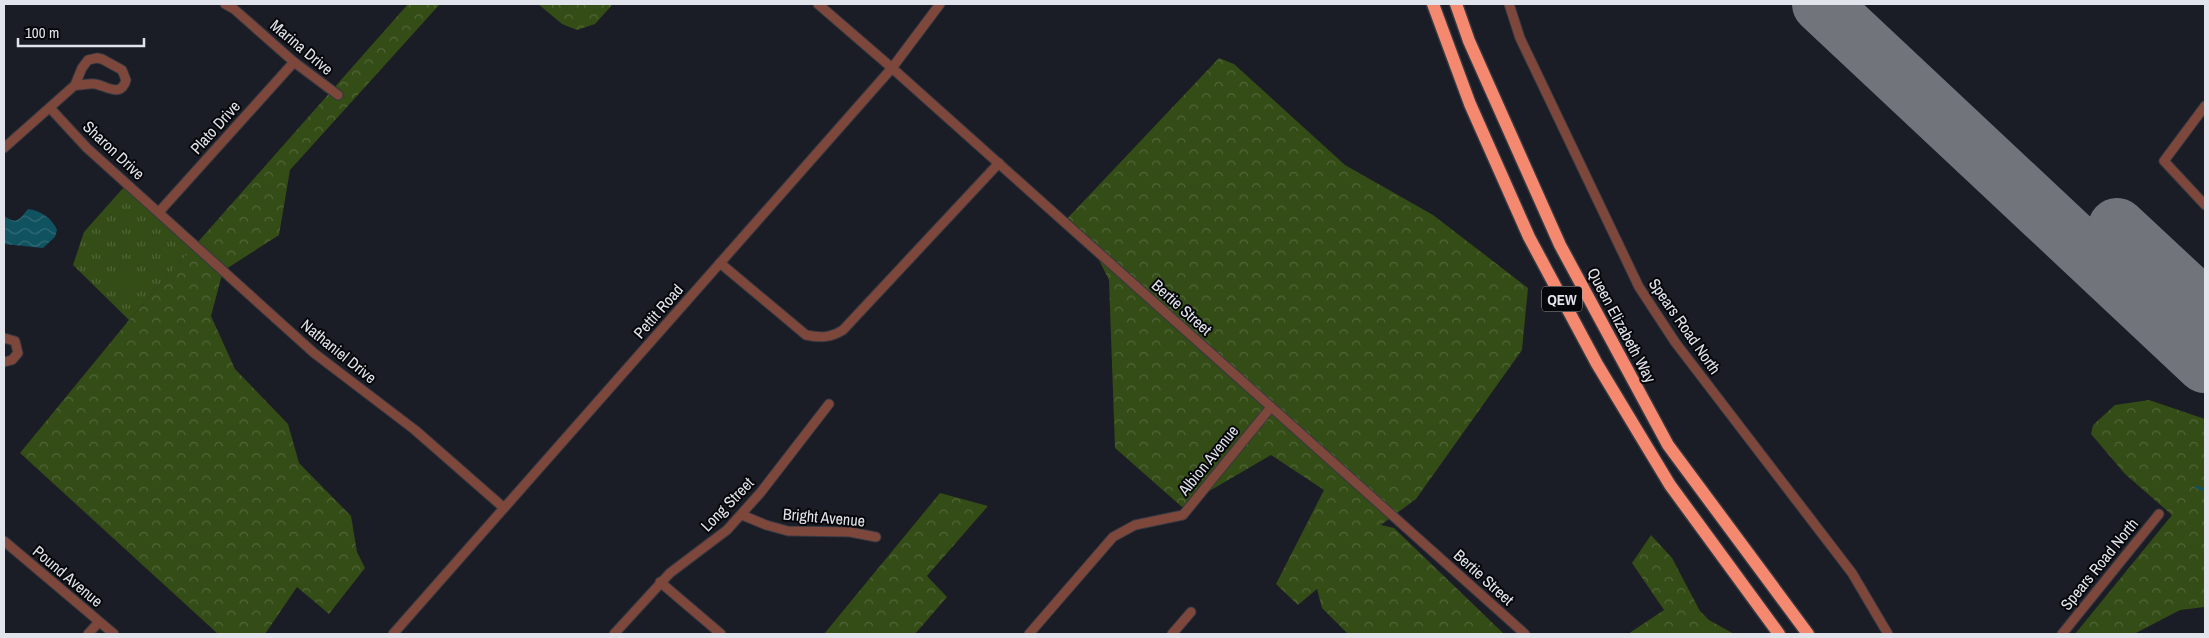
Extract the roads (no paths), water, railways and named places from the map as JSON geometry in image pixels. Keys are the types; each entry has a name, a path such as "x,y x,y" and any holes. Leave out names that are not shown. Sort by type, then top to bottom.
{"highway":[{"name":"QEW","path":"1433,4 1470,104 1529,237 1597,364 1670,485 1779,634"},
{"name":"Queen Elizabeth Way","path":"1456,4 1469,41 1560,245 1668,445 1808,634"},
{"path":"1460,4 1469,41"}],"street":[{"name":"Marina Drive","path":"225,4 234,9 294,62 338,95"},
{"name":"Bertie Street","path":"818,4 999,163 1525,634"},
{"name":"Pettit Road","path":"393,634 892,68 940,4"},
{"name":"Spears Road North","path":"1509,4 1520,38 1639,287 1675,342 1852,573 1888,634"},
{"path":"4,148 75,85 88,60 98,58 122,70 126,80 123,87 118,90 94,84 75,85"},
{"name":"Plato Drive","path":"159,212 294,62"},
{"path":"2205,106 2164,161 2205,205"},
{"name":"Sharon Drive","path":"50,108 87,148 159,212"},
{"path":"720,263 806,335 820,338 834,336 843,330 999,163"},
{"name":"Nathaniel Drive","path":"159,212 314,353 415,430 504,508"},
{"path":"4,338 15,341 18,353 12,360 4,362"},
{"name":"Long Street","path":"614,634 660,582 681,564 728,530 761,492 829,404"},
{"name":"Albion Avenue","path":"1029,634 1113,538 1135,525 1183,515 1271,407"},
{"name":"Bright Avenue","path":"742,514 766,525 788,531 850,532 876,537"},
{"name":"Spears Road North","path":"2062,634 2159,514"},
{"name":"Pound Avenue","path":"4,541 114,634"},
{"path":"660,582 721,634"},
{"path":"1172,634 1191,612"},
{"path":"88,634 99,622"}],"water":[{"path":"28,209 37,211 49,219 57,230 55,237 43,248 4,244 4,216 15,221"}],"waterway":[{"path":"2196,487 2205,490"}]}
